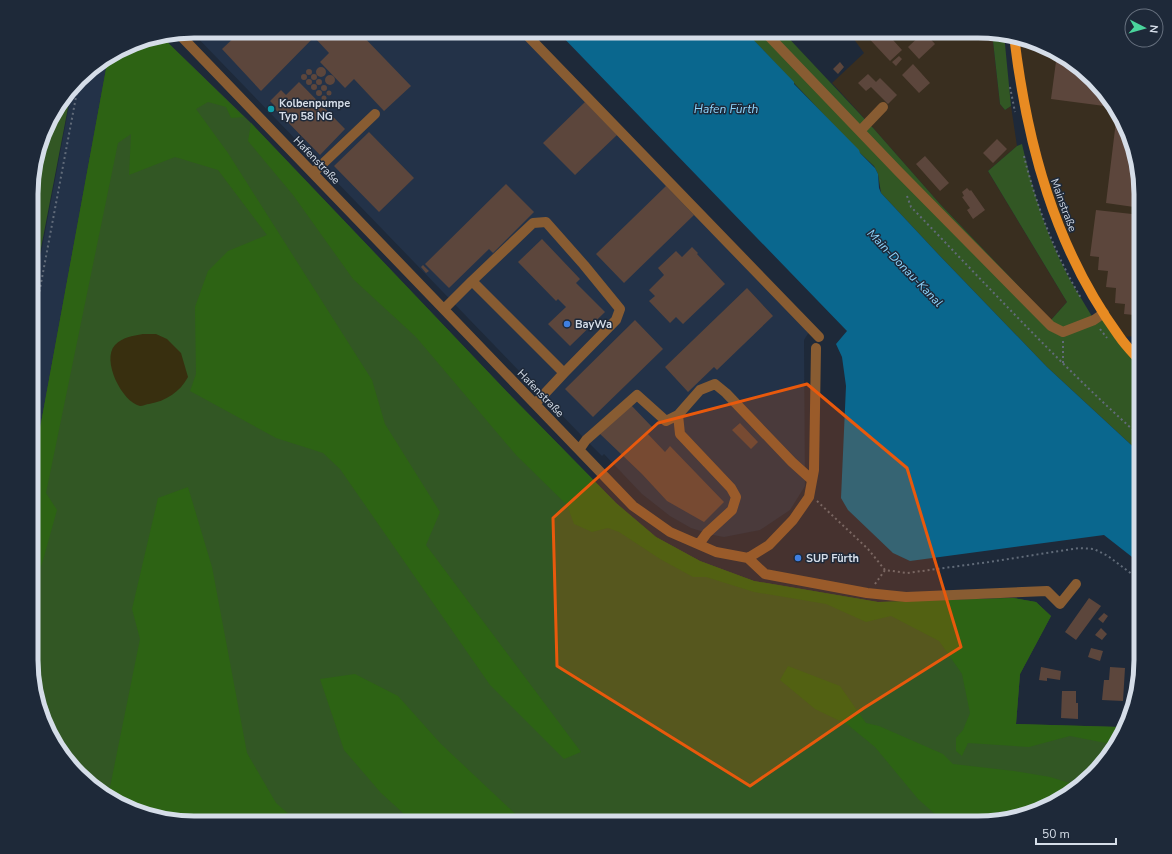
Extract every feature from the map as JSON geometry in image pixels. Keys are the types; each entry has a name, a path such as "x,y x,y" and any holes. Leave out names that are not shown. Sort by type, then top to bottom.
{"main road":[{"name":"Mainstraße","path":"1015,42 1027,118 1041,176 1055,218 1075,264 1119,337 1134,354"}],"street":[{"name":"Hafenstraße","path":"183,38 633,506 670,532 716,552 748,558"},
{"path":"530,38 819,337"},
{"path":"771,38 1051,326 1063,332 1094,320 1104,313"},
{"path":"860,131 883,107"},
{"path":"313,173 375,114"},
{"path":"444,309 533,223 546,222 620,309 616,320 536,404"},
{"path":"472,281 564,373"},
{"path":"816,348 814,470 809,497 793,520 769,545 748,558 765,574 868,593 906,596 1047,591 1060,604 1076,584"},
{"path":"579,450 586,440 637,394 666,421 678,415 700,390 715,384 726,393 792,462 812,480"},
{"path":"678,415 680,434 731,488 736,497 732,510 707,533 699,544"}],"path":[{"path":"38,299 77,91"},
{"path":"906,193 912,207 1062,363 1134,431"},
{"path":"1062,363 1063,332"},
{"path":"809,497 815,500 868,549 885,570 907,572 990,562 1079,548 1094,549 1108,556 1134,576"},
{"path":"868,593 885,570"}],"highlighted area":[{"path":"807,384 907,468 961,647 864,708 750,786 557,666 553,518 658,423"}],"shaded area":[{"path":"198,38 525,38 809,332 804,340 805,486 790,510 760,530 724,537 691,528 670,516 642,494 604,454 602,456"},
{"path":"853,38 993,38 1000,104 1005,110 1011,106 1017,146 988,171 1067,302 1051,320 940,204 832,83 864,53"},
{"path":"1015,42 1047,54 1073,70 1102,99 1108,107 1122,134 1129,153 1134,183 1134,336 1119,337 1075,264 1039,171"},
{"path":"107,64 38,439 38,269 70,99 91,77"}],"green space":[{"path":"752,38 789,38 874,129 940,204 1051,320 1067,302 988,171 1017,146 1022,144 1034,191 1044,222 1056,252 1070,280 1094,320 1104,313 1134,353 1134,448 1047,367 881,193 878,174 874,166"},
{"path":"993,38 1005,40 1011,106 1005,110 1000,104"},
{"path":"166,40 251,123 511,396 616,503 656,537 700,561 754,581 878,602 1013,598 1036,602 1051,616 1020,674 1016,724 1119,727 1102,755 1081,777 1065,790 1028,808 989,816 183,816 153,811 125,800 107,790 77,763 64,747 54,729 43,701 38,671 38,439 107,64 134,50 153,43"},
{"path":"166,40 244,117 231,118 226,107 208,102 196,109 228,153 372,380 385,424 440,512 426,545 581,752 564,759 490,685 340,469 323,453 276,438 190,391 196,374 195,307 208,271 228,251 267,235 218,170 175,157 129,175 131,134 118,143 46,493 57,510 38,573 38,439 107,64 134,50 153,43"},
{"path":"70,100 38,264 39,173 43,153 50,134"},
{"path":"251,123 511,396 616,503 656,537 700,561 754,581 878,602 1013,598 1036,602 1051,616 1020,674 1016,724 1119,727 1110,744 1070,736 1029,747 968,743 962,756 956,751 956,738 963,730 970,713 962,674 939,641 891,616 866,622 826,604 754,592 706,577 693,577 660,559 619,532 608,528 592,532 574,524 567,505 516,455 416,337 353,279 293,195 248,141"},
{"path":"188,487 212,567 247,753 276,803 291,816 173,815 144,808 109,791 140,639 132,609 158,498"},
{"path":"788,666 840,686 866,723 879,726 943,754 953,764 1050,777 1073,784 1047,800 1021,810 996,812 992,816 989,816 937,816 918,799 875,747 848,725 815,709 780,680"},
{"path":"355,674 398,696 441,744 518,816 406,816 381,793 344,750 320,679"}],"sand":[{"path":"143,334 156,334 167,339 181,353 188,377 181,387 172,395 161,401 140,406 133,403 120,389 112,370 110,360 111,352 118,342 128,337"}],"water":[{"path":"564,38 752,38 875,168 878,174 881,193 1047,367 1134,448 1134,559 1104,535 910,561 893,553 848,510 841,498 846,386 842,357 836,344 847,331"}],"building":[{"path":"234,38 313,38 261,91 222,49"},
{"path":"315,38 365,38 411,86 384,111 354,79 345,88 320,62 329,53"},
{"path":"869,38 891,38 902,50 890,61"},
{"path":"918,38 930,38 935,44 919,59 908,47"},
{"path":"899,56 902,59 896,66 892,62"},
{"path":"1056,59 1081,77 1108,106 1051,99"},
{"path":"840,62 844,67 838,74 833,69"},
{"path":"913,64 930,83 919,93 902,75"},
{"path":"319,67 323,67 325,68 325,76 319,77 316,74 316,70"},
{"path":"309,69 312,72 309,75 306,72"},
{"path":"304,74 307,77 304,80 301,77"},
{"path":"314,74 317,77 314,80 311,77"},
{"path":"868,74 876,82 880,78 897,95 888,104 871,87 866,91 858,83"},
{"path":"328,75 332,75 334,76 334,84 328,85 325,82 325,78"},
{"path":"309,79 312,82 309,85 306,82"},
{"path":"319,79 322,82 319,85 316,82"},
{"path":"299,82 345,129 320,155 274,108 276,107 270,101 281,90 286,95"},
{"path":"314,84 317,87 314,90 311,87"},
{"path":"324,85 327,88 324,91 321,88"},
{"path":"319,90 322,93 319,96 316,93"},
{"path":"327,91 331,91 331,95 327,95"},
{"path":"322,96 326,96 326,100 322,100"},
{"path":"585,102 617,135 575,175 543,143"},
{"path":"1116,121 1129,153 1134,183 1134,207 1106,203"},
{"path":"369,132 414,178 379,212 334,166"},
{"path":"997,139 1007,149 993,163 983,153"},
{"path":"925,156 949,183 940,191 916,164"},
{"path":"506,184 534,212 493,253 489,249 449,288 425,264"},
{"path":"666,186 694,215 624,283 596,254"},
{"path":"967,188 970,191 971,190 985,210 973,219 967,210 970,208 962,197 964,196 962,192"},
{"path":"1096,210 1134,214 1134,315 1124,314 1125,304 1115,303 1116,288 1106,287 1108,271 1098,270 1099,257 1090,256"},
{"path":"542,239 580,279 576,283 605,312 570,346 548,324 566,307 558,299 556,301 518,262"},
{"path":"692,247 725,284 683,324 676,317 670,323 649,301 655,296 649,290 664,275 658,268 676,251 682,257"},
{"path":"423,265 429,271 426,273 421,267"},
{"path":"747,288 773,316 717,370 714,367 688,392 665,367"},
{"path":"1134,315 1134,330 1132,330"},
{"path":"635,320 663,349 593,417 565,389"},
{"path":"630,404 653,428 647,433 665,452 670,446 724,502 704,522 667,501 642,474 599,433"},
{"path":"740,423 758,442 751,449 732,430"},
{"path":"1089,598 1101,606 1076,640 1065,632"},
{"path":"1104,613 1108,616 1103,623 1098,619"},
{"path":"1101,628 1107,634 1102,640 1095,635"},
{"path":"1091,648 1103,651 1100,661 1088,657"},
{"path":"1041,667 1061,671 1060,680 1047,678 1047,681 1039,680"},
{"path":"1110,667 1125,668 1123,701 1102,700 1104,680 1109,680"},
{"path":"1062,691 1076,691 1078,719 1061,718"}],"place":[{"name":"Kolbenpumpe Typ 58 NG","path":"271,109"},
{"name":"BayWa","path":"567,324"},
{"name":"SUP Fürth","path":"798,558"}],"water label":[{"name":"Hafen Fürth","path":"726,109"},
{"name":"Main-Donau-Kanal","path":"905,268"}]}
